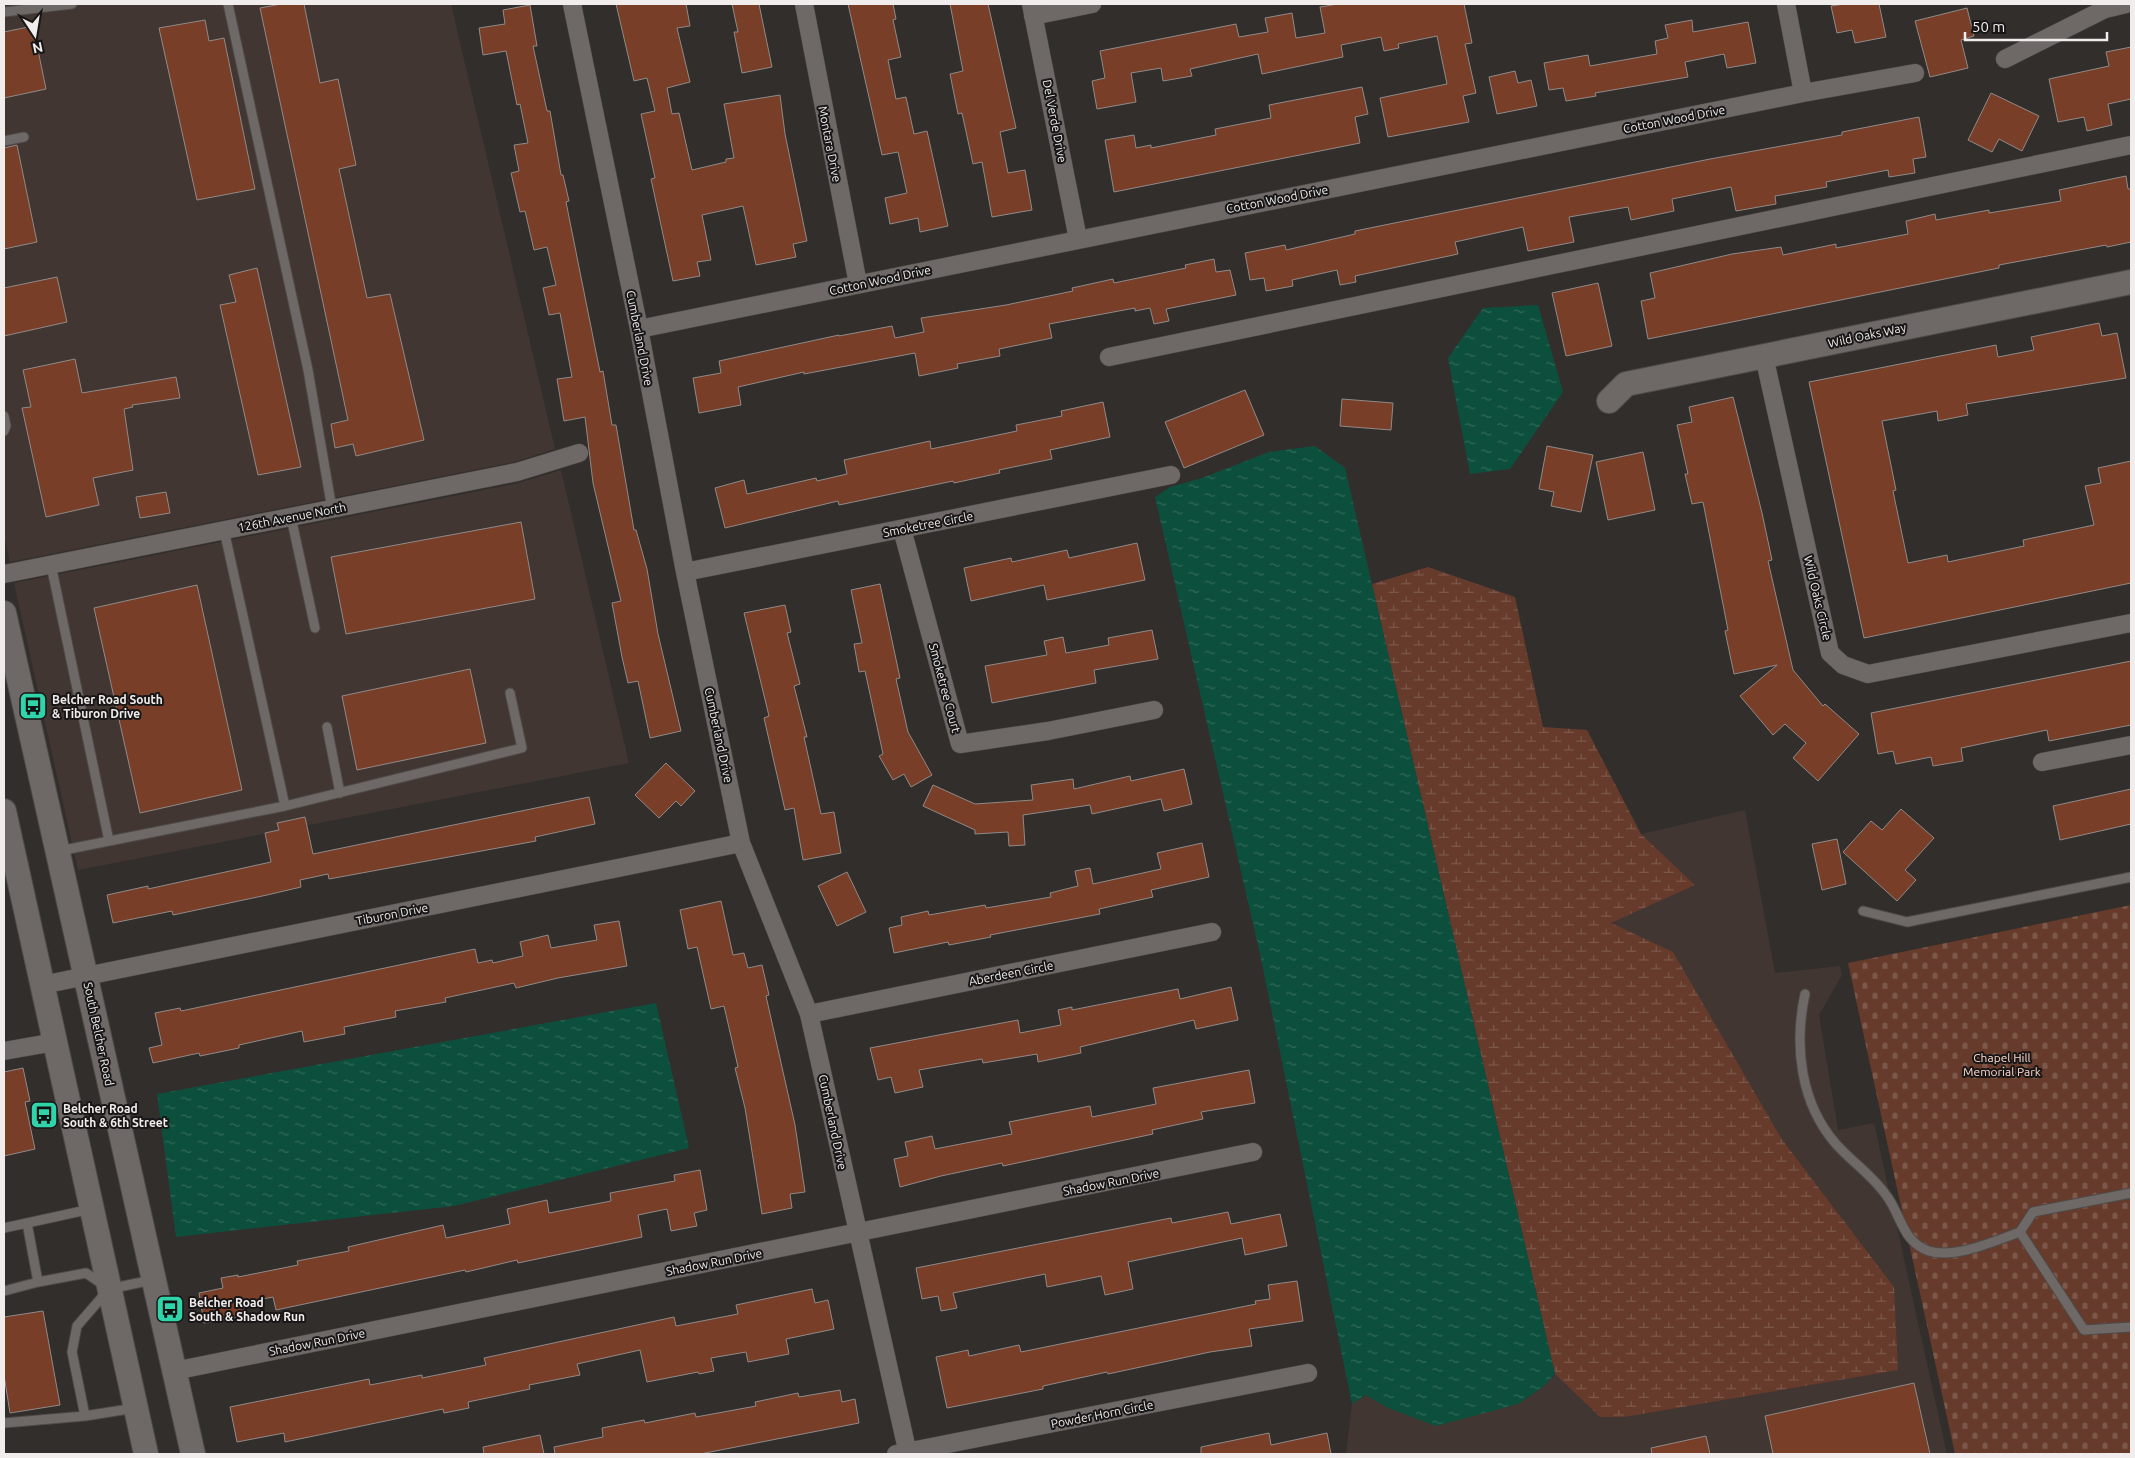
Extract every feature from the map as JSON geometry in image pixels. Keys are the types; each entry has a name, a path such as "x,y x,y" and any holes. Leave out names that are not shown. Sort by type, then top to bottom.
{"main road":[{"name":"Wild Oaks Way","path":"1608,401 1626,384 2131,282"},
{"name":"South Belcher Road","path":"4,614 192,1454"},
{"path":"4,811 146,1454"}],"street":[{"name":"Cumberland Drive","path":"572,4 639,329 684,572 741,843 809,1014 903,1453"},
{"name":"Montara Drive","path":"804,4 858,284"},
{"path":"1032,10 1092,4"},
{"path":"1786,4 1803,93"},
{"path":"2005,59 2105,9 2126,4"},
{"name":"Del Verde Drive","path":"1032,10 1078,239"},
{"name":"Cotton Wood Drive","path":"639,329 1803,93 1914,73"},
{"path":"1109,357 2131,145"},
{"name":"Wild Oaks Circle","path":"1764,356 1830,654 1843,665 1868,674 2131,623"},
{"name":"126th Avenue North","path":"4,574 517,472 578,453"},
{"name":"Smoketree Circle","path":"684,572 1171,475"},
{"name":"Smoketree Court","path":"902,529 960,744 1048,731 1154,710"},
{"path":"2042,762 2131,745"},
{"name":"Tiburon Drive","path":"42,985 741,843"},
{"name":"Aberdeen Circle","path":"809,1014 1212,932"},
{"path":"4,1051 55,1042"},
{"name":"Shadow Run Drive","path":"174,1371 1253,1152"},
{"name":"Powder Horn Circle","path":"903,1453 1308,1373"}],"lane":[{"path":"4,12 72,4"},
{"path":"228,4 308,370 332,509"},
{"path":"4,141 24,137"},
{"path":"4,416 6,426 4,431"},
{"path":"291,517 315,628"},
{"path":"224,530 285,806"},
{"path":"51,565 109,841"},
{"path":"58,851 285,806 522,748 510,693"},
{"path":"327,727 340,793"},
{"path":"1863,911 1907,922 2131,878"},
{"path":"1805,994 1798,1028 1799,1054 1814,1109 1826,1132 1876,1181 1890,1199 1903,1230 1926,1250 1939,1254 1993,1242 2020,1232 2033,1212 2131,1193"},
{"path":"4,1228 92,1209"},
{"path":"27,1223 38,1282"},
{"path":"2020,1232 2084,1330 2131,1327"},
{"path":"4,1291 38,1282 86,1273 109,1289"},
{"path":"85,1416 72,1352 77,1326 109,1289 153,1280"},
{"path":"4,1423 85,1416 135,1408"}],"shaded area":[{"path":"4,4 451,4 555,449 514,462 10,562 4,535"},
{"path":"561,470 629,763 78,870 14,583 519,483"},
{"path":"1745,810 1775,973 1840,966 1842,975 1819,1015 1838,1130 1874,1123 1947,1454 1346,1454 1352,1404 1366,1395 1388,1408 1487,1411 1518,1404 1543,1387 1555,1374 1600,1417 1894,1287 1781,1138 1611,922 1695,885 1641,834"}],"green space":[{"path":"1428,567 1515,597 1543,727 1587,730 1641,834 1695,885 1611,923 1673,952 1781,1138 1894,1287 1898,1370 1624,1417 1600,1417 1555,1374 1372,584"},
{"name":"Chapel Hill Memorial Park","path":"2131,905 2131,1454 1955,1454 1848,963"}],"water":[{"path":"1538,305 1563,392 1510,469 1470,474 1448,358 1483,308"},
{"path":"1315,446 1345,468 1555,1374 1543,1387 1518,1404 1436,1426 1388,1408 1366,1395 1352,1404 1260,954 1155,497 1170,487 1202,478 1269,452"},
{"path":"656,1003 689,1148 454,1206 176,1237 157,1094"}],"building":[{"path":"281,4 304,4 320,83 338,79 356,165 339,169 367,298 390,294 424,440 356,456 353,444 335,448 331,424 348,420 260,8"},
{"path":"616,4 686,4 690,26 677,28 690,82 667,88 672,114 679,113 692,170 726,162 726,159 734,158 724,104 780,95 785,134 807,241 793,244 796,257 756,265 743,206 702,215 711,260 697,262 700,276 673,281 651,179 655,178 641,114 655,111 647,78 634,81"},
{"path":"732,4 759,4 772,67 742,73 734,32 738,32"},
{"path":"848,4 893,4 896,19 893,20 901,57 888,60 896,99 906,97 914,134 927,131 948,226 920,232 918,218 890,224 885,198 907,193 898,152 882,155"},
{"path":"950,4 988,4 1016,128 1000,132 1008,173 1025,170 1032,210 992,217 982,162 973,164 962,113 958,114 950,74 963,71"},
{"path":"1338,4 1464,4 1472,43 1465,44 1476,93 1463,96 1469,122 1388,137 1380,98 1447,84 1437,36 1398,44 1399,48 1384,51 1381,37 1341,45 1343,57 1262,74 1258,54 1190,69 1192,76 1163,81 1161,68 1131,73 1136,102 1097,109 1092,81 1105,78 1100,51 1236,24 1239,37 1268,32 1265,18 1292,13 1296,38 1325,33 1320,7"},
{"path":"1879,4 1886,37 1855,43 1852,30 1837,33 1831,6"},
{"path":"530,5 537,46 533,46 547,111 550,111 561,175 563,175 569,201 566,202 600,372 603,371 612,425 616,425 634,530 636,530 647,569 658,634 681,731 650,738 638,681 628,683 622,657 612,603 621,601 593,483 585,417 564,421 557,379 572,377 560,313 549,315 543,288 556,285 547,247 534,250 525,211 520,212 511,173 519,171 514,145 528,143 520,104 517,105 506,51 483,55 479,28 505,24 503,10"},
{"path":"1967,8 1974,36 1961,40 1968,68 1930,77 1915,21"},
{"path":"205,20 209,41 224,38 255,189 197,200 159,28"},
{"path":"1692,20 1693,32 1748,22 1756,63 1727,68 1724,54 1685,62 1688,77 1595,93 1596,96 1566,101 1563,88 1549,90 1544,63 1588,55 1590,66 1657,54 1655,41 1668,38 1665,25"},
{"path":"33,26 46,89 4,98 4,32"},
{"path":"2131,47 2131,99 2108,104 2112,125 2087,131 2084,117 2058,122 2049,79 2109,66 2106,52"},
{"path":"1515,71 1518,83 1531,80 1537,106 1497,114 1489,77"},
{"path":"1362,87 1368,114 1355,117 1360,143 1114,192 1105,140 1134,135 1136,148 1151,145 1151,148 1216,135 1215,129 1271,118 1269,105"},
{"path":"1991,93 2039,116 2022,151 1999,139 1992,152 1968,140"},
{"path":"1919,117 1926,157 1913,159 1915,173 1889,177 1888,170 1826,182 1827,187 1775,196 1776,204 1736,211 1731,187 1672,199 1674,211 1631,220 1628,207 1569,217 1574,242 1528,251 1523,227 1455,242 1458,254 1355,276 1356,282 1340,285 1337,270 1292,280 1293,286 1266,291 1264,278 1250,280 1245,253 1285,245 1286,250 1355,234 1355,231 1710,159 1842,135 1842,132"},
{"path":"17,145 37,242 4,249 4,148"},
{"path":"2126,176 2128,189 2131,189 2131,242 1999,265 1999,268 1648,339 1641,301 1655,298 1650,273 1732,254 1781,247 1783,255 1836,244 1836,248 1908,234 1906,221 1935,214 1936,220 1989,210 1989,213 2061,201 2059,190"},
{"path":"1214,259 1216,272 1230,270 1236,295 1166,309 1169,321 1154,324 1150,308 1135,311 1135,308 1049,324 1052,338 999,349 1000,356 957,364 958,368 919,376 915,353 804,374 804,372 738,387 741,405 699,413 693,378 721,373 719,361 839,335 892,326 895,338 924,332 921,318 1006,305 1073,291 1072,288 1113,279 1114,283 1186,268 1185,265"},
{"path":"257,268 301,467 258,475 220,305 236,302 229,275"},
{"path":"57,277 67,322 4,336 4,288"},
{"path":"1598,283 1612,346 1566,356 1552,293"},
{"path":"2099,323 2102,336 2117,333 2126,378 1966,404 1968,415 1938,421 1937,411 1882,421 1896,490 1893,491 1908,563 1947,555 1948,562 2024,546 2023,540 2094,525 2085,486 2101,483 2098,468 2131,461 2131,583 1864,638 1809,382 1996,345 1998,357 2034,350 2031,337"},
{"path":"75,359 82,393 176,377 180,398 132,405 133,407 124,409 133,470 93,478 99,505 46,517 22,408 31,407 23,370"},
{"path":"1245,390 1264,435 1184,468 1165,422"},
{"path":"1733,397 1762,513 1772,560 1768,561 1793,670 1823,706 1825,704 1859,734 1818,781 1793,758 1806,743 1785,724 1773,735 1740,696 1777,665 1734,674 1725,631 1728,630 1703,502 1692,504 1685,474 1688,474 1677,425 1692,422 1689,407"},
{"path":"1342,399 1393,403 1391,430 1340,426"},
{"path":"1103,402 1110,437 1050,450 1052,459 999,470 1000,473 954,483 953,481 839,505 838,501 725,528 715,488 744,480 747,494 816,478 817,481 847,474 844,460 930,441 931,449 1017,431 1016,425 1062,416 1061,411"},
{"path":"1547,446 1593,455 1581,512 1551,506 1554,492 1539,489"},
{"path":"1643,452 1655,510 1608,520 1596,462"},
{"path":"166,492 170,513 140,518 136,497"},
{"path":"521,522 535,599 346,634 331,557"},
{"path":"1137,543 1145,580 1047,600 1044,585 971,601 964,568 1011,558 1012,562 1067,550 1069,558"},
{"path":"880,584 900,678 896,679 908,732 932,775 911,787 904,774 893,780 879,756 883,754 865,671 859,672 854,644 862,643 851,590"},
{"path":"197,585 242,790 140,813 94,608"},
{"path":"785,605 791,632 787,633 800,684 794,686 807,737 804,737 821,814 834,812 841,853 803,860 794,808 785,810 764,718 769,716 744,613"},
{"path":"1152,630 1158,659 1094,670 1096,683 992,703 985,666 1047,655 1044,641 1063,637 1066,653 1109,645 1108,638"},
{"path":"2131,661 2131,725 2049,741 2047,730 1961,748 1963,761 1933,766 1931,757 1896,764 1893,751 1878,754 1871,713"},
{"path":"470,669 486,743 357,770 342,696"},
{"path":"666,763 695,791 681,806 676,801 659,818 635,795"},
{"path":"1184,769 1192,804 1164,811 1161,799 1092,814 1090,805 1023,815 1025,845 1009,846 1008,832 975,834 975,830 923,806 933,785 975,804 1033,800 1031,785 1073,779 1074,789 1130,776 1131,781"},
{"path":"2131,789 2131,824 2060,840 2053,806"},
{"path":"589,797 595,824 535,837 536,841 329,879 328,874 300,880 301,887 267,895 173,915 172,911 113,923 107,895 148,886 148,889 271,862 265,833 279,830 277,823 305,817 313,854"},
{"path":"1901,809 1934,838 1905,870 1916,880 1897,901 1843,852 1871,821 1882,830"},
{"path":"1837,839 1846,884 1822,890 1812,844"},
{"path":"1202,843 1209,877 1151,890 1153,897 1099,909 1100,914 990,935 991,937 949,945 948,942 894,953 889,928 902,925 901,917 928,911 929,915 985,905 986,908 1051,897 1050,893 1078,886 1075,871 1090,868 1093,884 1161,869 1157,853"},
{"path":"847,872 866,912 837,926 818,886"},
{"path":"721,901 733,955 744,953 748,968 762,965 769,995 766,996 795,1125 805,1192 790,1194 792,1208 762,1214 745,1108 735,1068 738,1067 724,1006 711,1009 697,947 688,949 680,910"},
{"path":"619,921 627,966 558,978 516,988 514,983 445,998 446,1002 395,1011 396,1017 344,1027 345,1034 304,1042 302,1031 239,1045 239,1048 200,1056 199,1053 153,1063 149,1048 162,1045 155,1013 180,1008 181,1011 475,949 478,963 492,960 493,963 523,956 520,942 548,935 551,948 597,940 594,925"},
{"path":"1231,987 1238,1020 1196,1029 1194,1020 1080,1047 1081,1053 1038,1062 1037,1054 983,1063 982,1059 919,1070 923,1087 895,1093 891,1077 878,1080 870,1048 1018,1020 1020,1033 1061,1025 1058,1010 1072,1007 1072,1010 1178,989 1180,999"},
{"path":"23,1068 30,1101 25,1102 35,1149 4,1156 4,1072"},
{"path":"1249,1070 1255,1103 1201,1112 1203,1119 1152,1130 1153,1134 1003,1166 1002,1163 900,1187 894,1159 908,1156 905,1142 932,1136 935,1149 1012,1134 1009,1122 1090,1106 1092,1117 1156,1104 1153,1088"},
{"path":"700,1170 707,1210 694,1213 697,1226 671,1231 667,1209 638,1215 642,1237 518,1263 517,1260 466,1272 465,1270 276,1310 273,1297 243,1303 245,1316 204,1323 199,1293 223,1288 221,1278 238,1275 238,1277 298,1265 297,1261 349,1251 348,1247 443,1225 446,1238 510,1224 507,1209 547,1200 549,1213 611,1201 610,1193 675,1181 674,1175"},
{"path":"1228,1212 1231,1224 1280,1214 1287,1246 1245,1255 1242,1238 1128,1262 1133,1289 1105,1295 1101,1276 1047,1287 1045,1274 953,1293 957,1308 941,1311 938,1296 922,1299 916,1268 1171,1218 1172,1223"},
{"path":"1297,1281 1303,1321 1249,1329 1252,1346 1210,1352 1108,1374 1107,1372 1043,1386 1043,1389 947,1408 936,1357 968,1350 969,1356 1019,1345 1021,1352 1256,1304 1255,1301 1270,1299 1268,1285"},
{"path":"812,1289 815,1303 828,1300 834,1329 786,1339 789,1354 748,1362 746,1352 711,1358 714,1371 699,1374 698,1372 647,1382 640,1350 577,1364 580,1375 529,1385 530,1389 468,1402 469,1408 444,1413 443,1409 285,1442 284,1433 237,1442 230,1407 369,1379 370,1385 422,1375 422,1378 486,1365 484,1358 674,1317 676,1326 738,1314 736,1305"},
{"path":"43,1311 60,1405 10,1413 4,1375 4,1317"},
{"path":"1914,1383 1930,1454 1773,1454 1765,1416"},
{"path":"840,1390 842,1402 855,1399 859,1423 700,1454 555,1454 554,1447 603,1437 602,1428 644,1420 645,1423 695,1413 696,1417 756,1406 755,1402 798,1393 799,1397"},
{"path":"1269,1433 1271,1445 1327,1433 1331,1454 1201,1454 1201,1447"},
{"path":"540,1435 544,1454 484,1454 483,1447"},
{"path":"1706,1436 1710,1454 1652,1454 1651,1448"}],"place":[{"name":"Belcher Road South & Tiburon Drive","path":"33,706"},
{"name":"Belcher Road South & 6th Street","path":"44,1115"},
{"name":"Belcher Road South & Shadow Run","path":"170,1309"}]}
